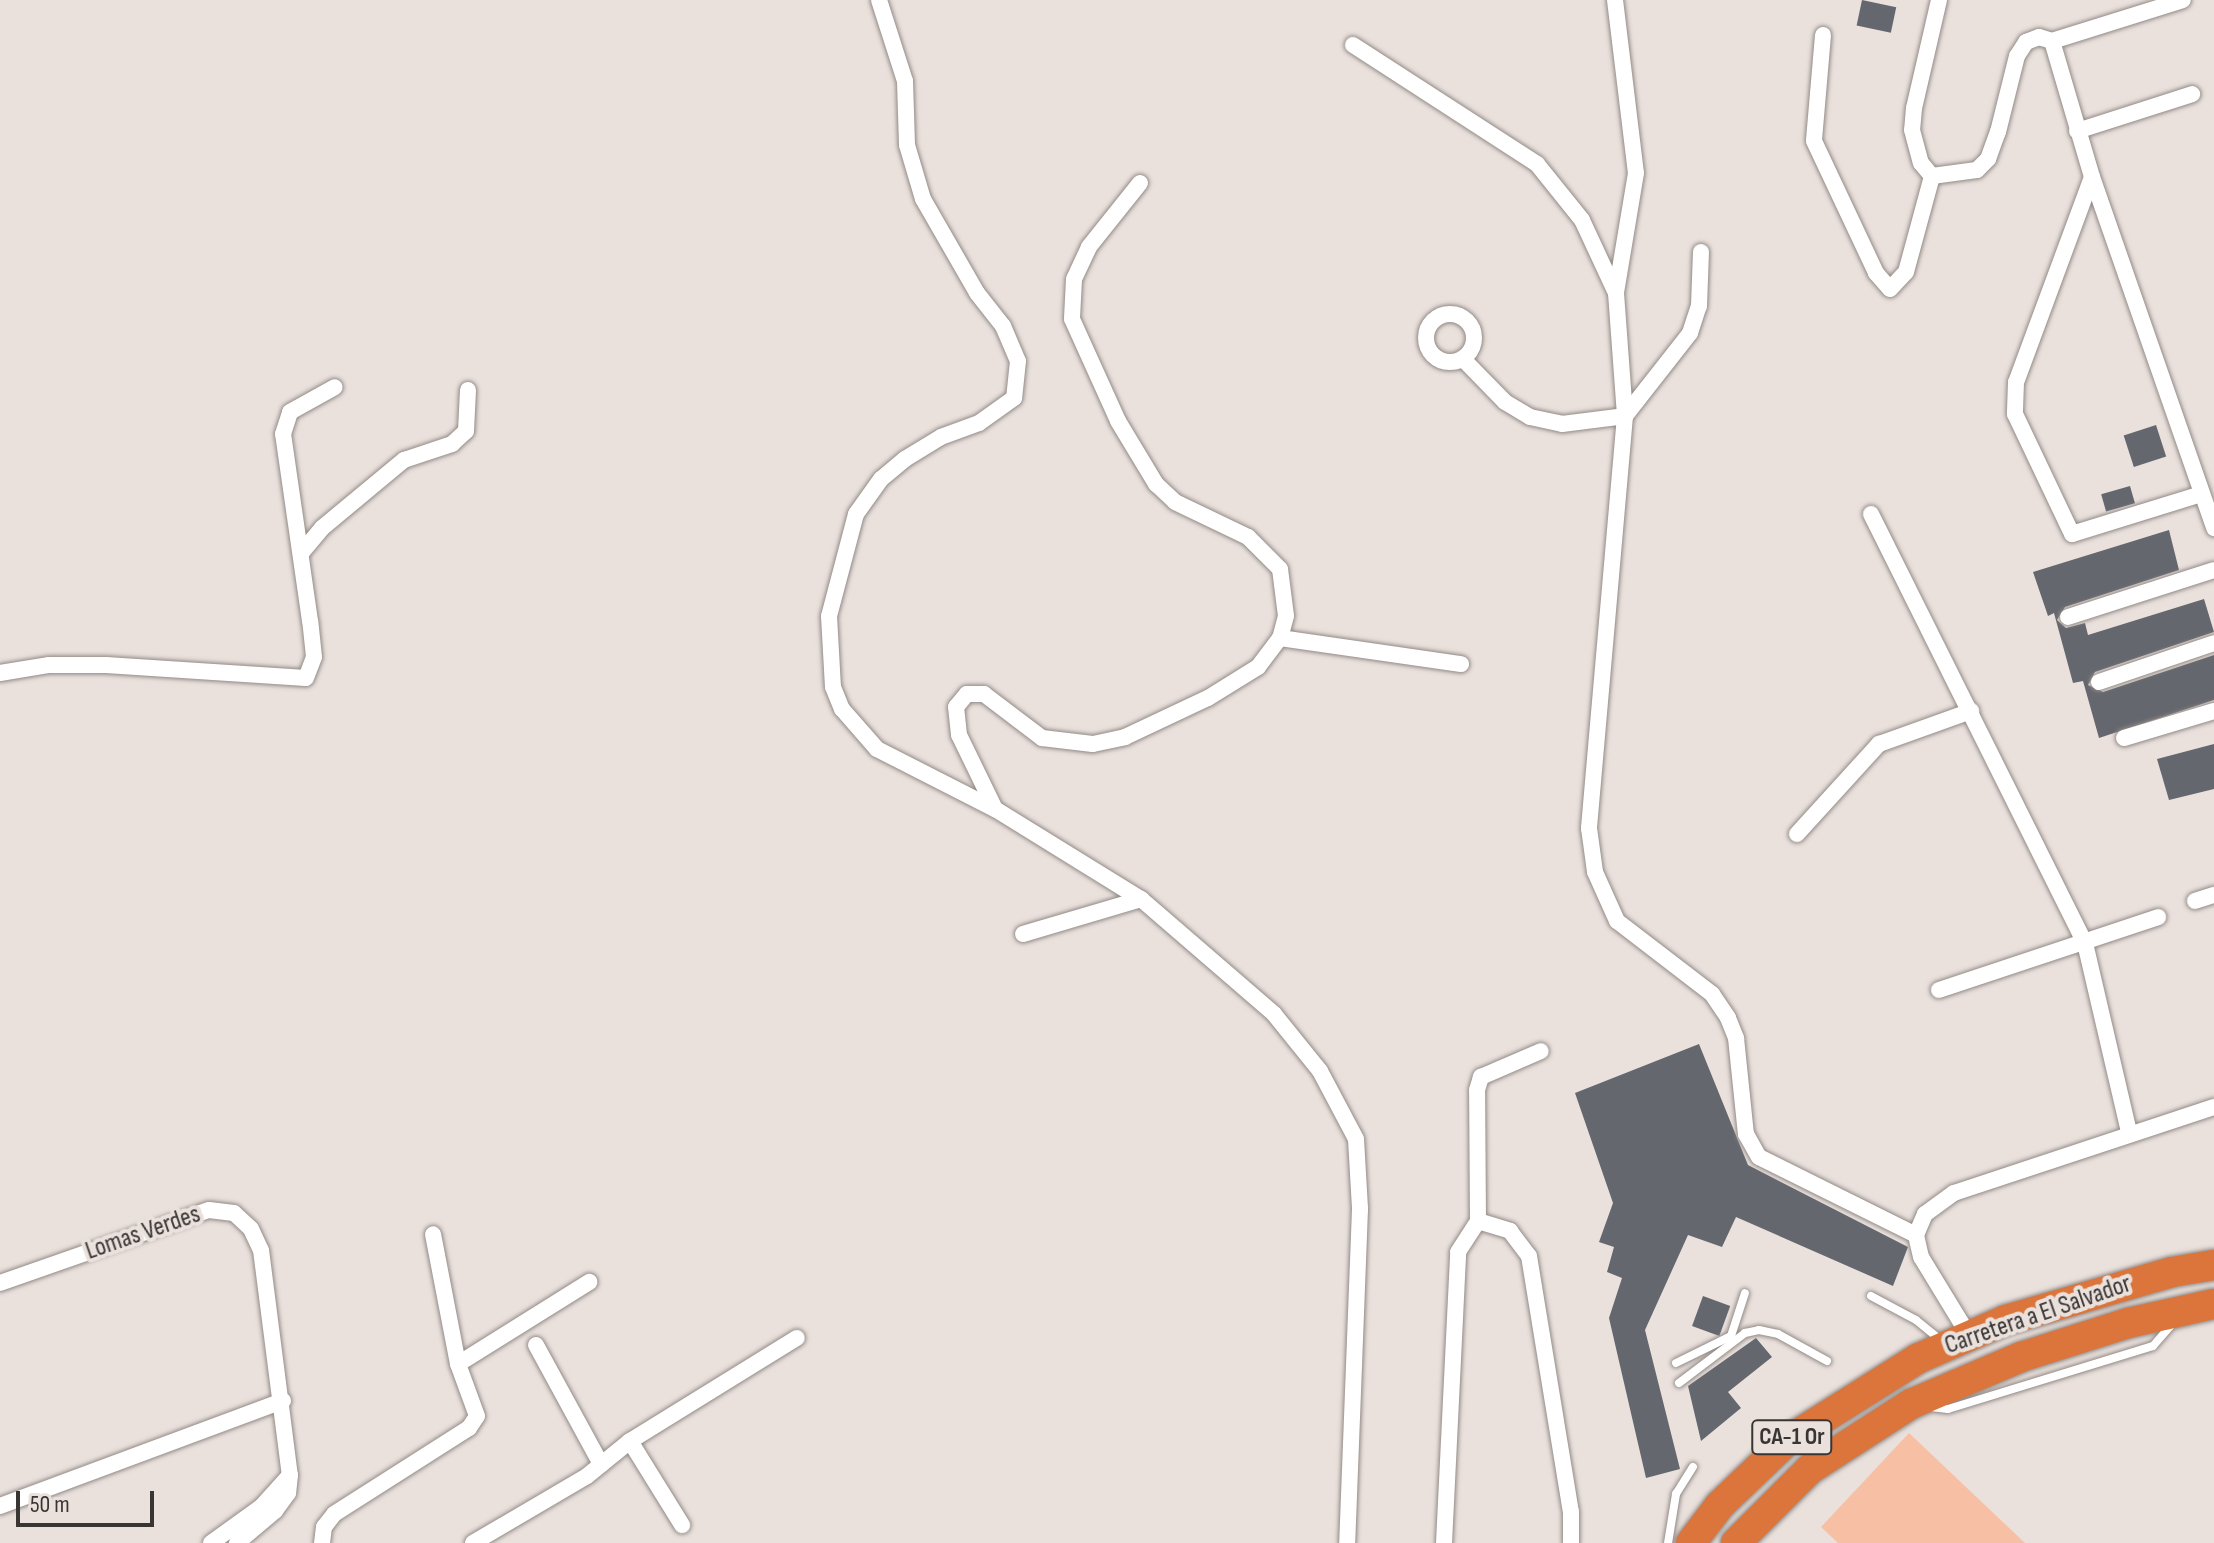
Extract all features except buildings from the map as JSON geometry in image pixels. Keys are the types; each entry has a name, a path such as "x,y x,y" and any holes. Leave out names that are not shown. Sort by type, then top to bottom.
{"highway":[{"name":"Carretera a El Salvador","path":"1736,1543 1810,1469 1911,1404 2032,1333 2214,1265"},
{"name":"Carretera a El Salvador","path":"1691,1543 1720,1505 1787,1441 1957,1339 2032,1333 2214,1304"}],"street":[{"path":"879,0 905,81 907,145 923,199 977,293 1003,326 1018,361 1014,398 979,423 941,437 905,459 881,479 856,514 829,616 828,665 842,709 877,749 995,809 1141,899 1274,1014 1320,1071 1356,1139 1360,1209 1347,1543"},
{"path":"1615,0 1636,173 1616,293 1625,416 1589,828 1595,872 1617,921 1712,994 1728,1018 1736,1038 1746,1134 1759,1157 1916,1235"},
{"path":"1823,35 1814,141 1876,273 1890,289 1906,272 1932,176 1915,149 1914,108 1939,0"},
{"path":"1932,176 1962,176 1988,159 2017,56 2026,42 2039,37 2052,41 2183,0"},
{"path":"2052,41 2092,177 2214,528"},
{"path":"1353,45 1537,164 1582,220 1616,293"},
{"path":"2077,131 2192,94"},
{"path":"2092,177 2016,382 2015,414 2072,534 2201,494"},
{"path":"995,809 959,735 956,707 961,698 984,694 1042,738 1093,744 1125,737 1208,698 1258,667 1280,638 1286,616 1280,569 1248,537 1175,502 1156,484 1118,421 1072,319 1074,279 1089,247 1140,183"},
{"path":"1463,359 1505,402 1530,417 1562,424 1625,416 1690,333 1699,306 1701,252"},
{"path":"0,673 49,665 106,665 306,678 314,657 302,552 283,449 285,422 290,412 335,387"},
{"path":"302,552 322,528 404,460 452,444 466,431 468,390"},
{"path":"1871,514 2085,943 2129,1132"},
{"path":"2068,617 2214,570"},
{"path":"1280,638 1461,664"},
{"path":"2099,682 2214,643"},
{"path":"1797,834 1879,744 1971,711"},
{"path":"2124,738 2214,711"},
{"path":"2195,901 2214,895"},
{"path":"1023,934 1141,899"},
{"path":"1939,990 2158,917"},
{"path":"1444,1543 1458,1252 1478,1221 1477,1090 1481,1077 1541,1051"},
{"path":"1957,1339 1921,1257 1916,1235 1925,1214 1954,1193 2129,1132 2214,1107"},
{"name":"Lomas Verdes","path":"0,1283 209,1210 234,1213 251,1229 261,1250 283,1401 290,1475 288,1493 275,1511 237,1543"},
{"path":"1478,1221 1510,1231 1529,1256 1571,1512 1571,1543"},
{"path":"322,1543 324,1527 334,1514 475,1421 477,1406 458,1364 433,1234"},
{"path":"458,1364 589,1282"},
{"path":"473,1543 797,1338"},
{"path":"536,1345 601,1464"},
{"path":"0,1506 283,1401"},
{"path":"630,1441 682,1525"},
{"path":"211,1543 261,1507 290,1475"}],"lane":[{"path":"1676,1363 1731,1336 1745,1293"},
{"path":"1871,1296 1957,1339"},
{"path":"1911,1404 1948,1409 2153,1346 2182,1310"},
{"path":"1679,1383 1745,1333 1759,1330 1778,1334 1827,1361"},
{"path":"1668,1543 1676,1494 1693,1467"}],"shaded area":[{"path":"1909,1433 2025,1543 1838,1543 1821,1527"}]}
